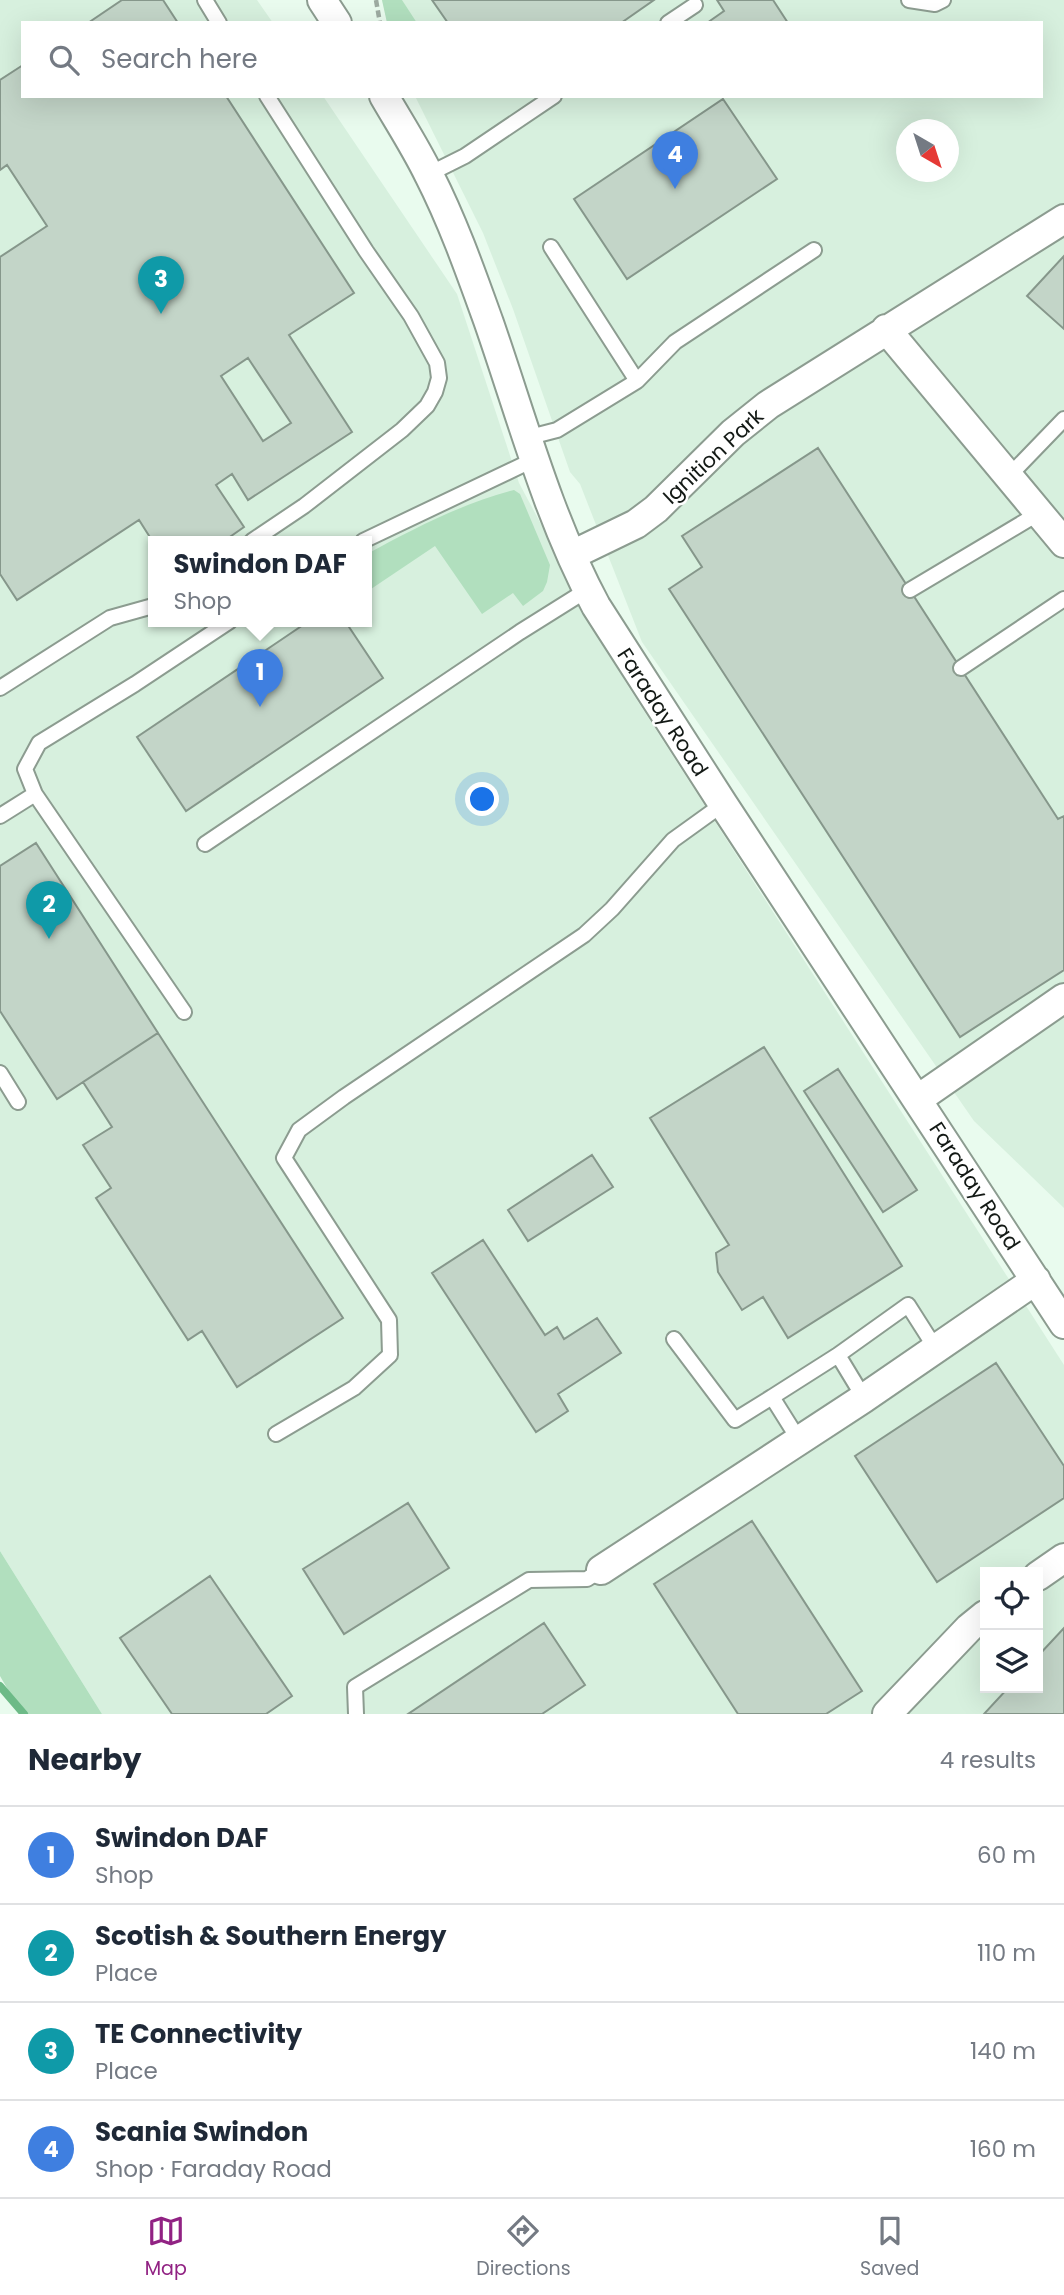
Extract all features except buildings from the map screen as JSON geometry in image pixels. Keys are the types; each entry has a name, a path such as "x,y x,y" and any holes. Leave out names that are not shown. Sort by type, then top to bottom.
{"street":[{"name":"Faraday Road","path":"385,98 429,174 460,245 530,449 587,590 723,804 1064,1324"},
{"name":"Ignition Park","path":"572,555 636,524 656,509 733,433 768,405 1064,219"},
{"path":"887,329 1064,543"},
{"path":"918,1099 1064,998"},
{"path":"601,1570 864,1398 1036,1280"},
{"path":"1043,1573 1064,1558"},
{"path":"887,1714 980,1619"}],"lane":[{"path":"205,0 218,21"},
{"path":"909,0 935,4 943,0"},
{"path":"671,21 695,5"},
{"path":"259,536 331,486 402,429 426,406 435,392 439,378 437,363 411,316 268,98"},
{"path":"429,174 465,156 551,98"},
{"path":"551,247 637,381"},
{"path":"372,536 530,449 637,381 675,342 814,250"},
{"path":"1009,476 1064,419"},
{"path":"910,590 1039,513"},
{"path":"205,844 520,632 587,590"},
{"path":"961,668 1064,599"},
{"path":"0,688 110,618 148,607"},
{"path":"184,1012 34,794 25,769 39,743 221,627"},
{"path":"0,816 34,794"},
{"path":"276,1434 354,1388 390,1355 389,1320 284,1158 299,1130 584,935 612,909 673,840 723,804"},
{"path":"0,1073 18,1102"},
{"path":"674,1339 735,1420 908,1305 936,1349"},
{"path":"838,1354 864,1398"},
{"path":"772,1396 799,1440"},
{"path":"356,1714 355,1687 529,1580 587,1578 601,1570"}],"path":[{"path":"376,0 380,21"}],"shaded area":[{"path":"0,0 257,0 272,21 21,21 21,98 324,98 457,294 519,483 626,683 1064,1365 1064,1714 102,1714 0,1551"},
{"path":"382,0 1064,0 1064,1208 974,1121 642,642 580,484 570,472 513,309 483,233 416,98 1043,98 1043,21 387,21"}],"green space":[{"path":"382,0 402,0 416,21 387,21"},
{"path":"514,490 520,494 550,565 543,591 523,606 513,593 482,614 435,546 372,588 372,551 457,509"},
{"path":"0,1551 102,1714 22,1714 0,1676"}],"waterway":[{"path":"0,1686 24,1714"}],"place":[{"name":"Scania Swindon","path":"675,189"},
{"name":"TE Connectivity","path":"161,314"},
{"name":"Swindon DAF","path":"260,707"},
{"name":"Scotish & Southern Energy","path":"49,939"}]}
